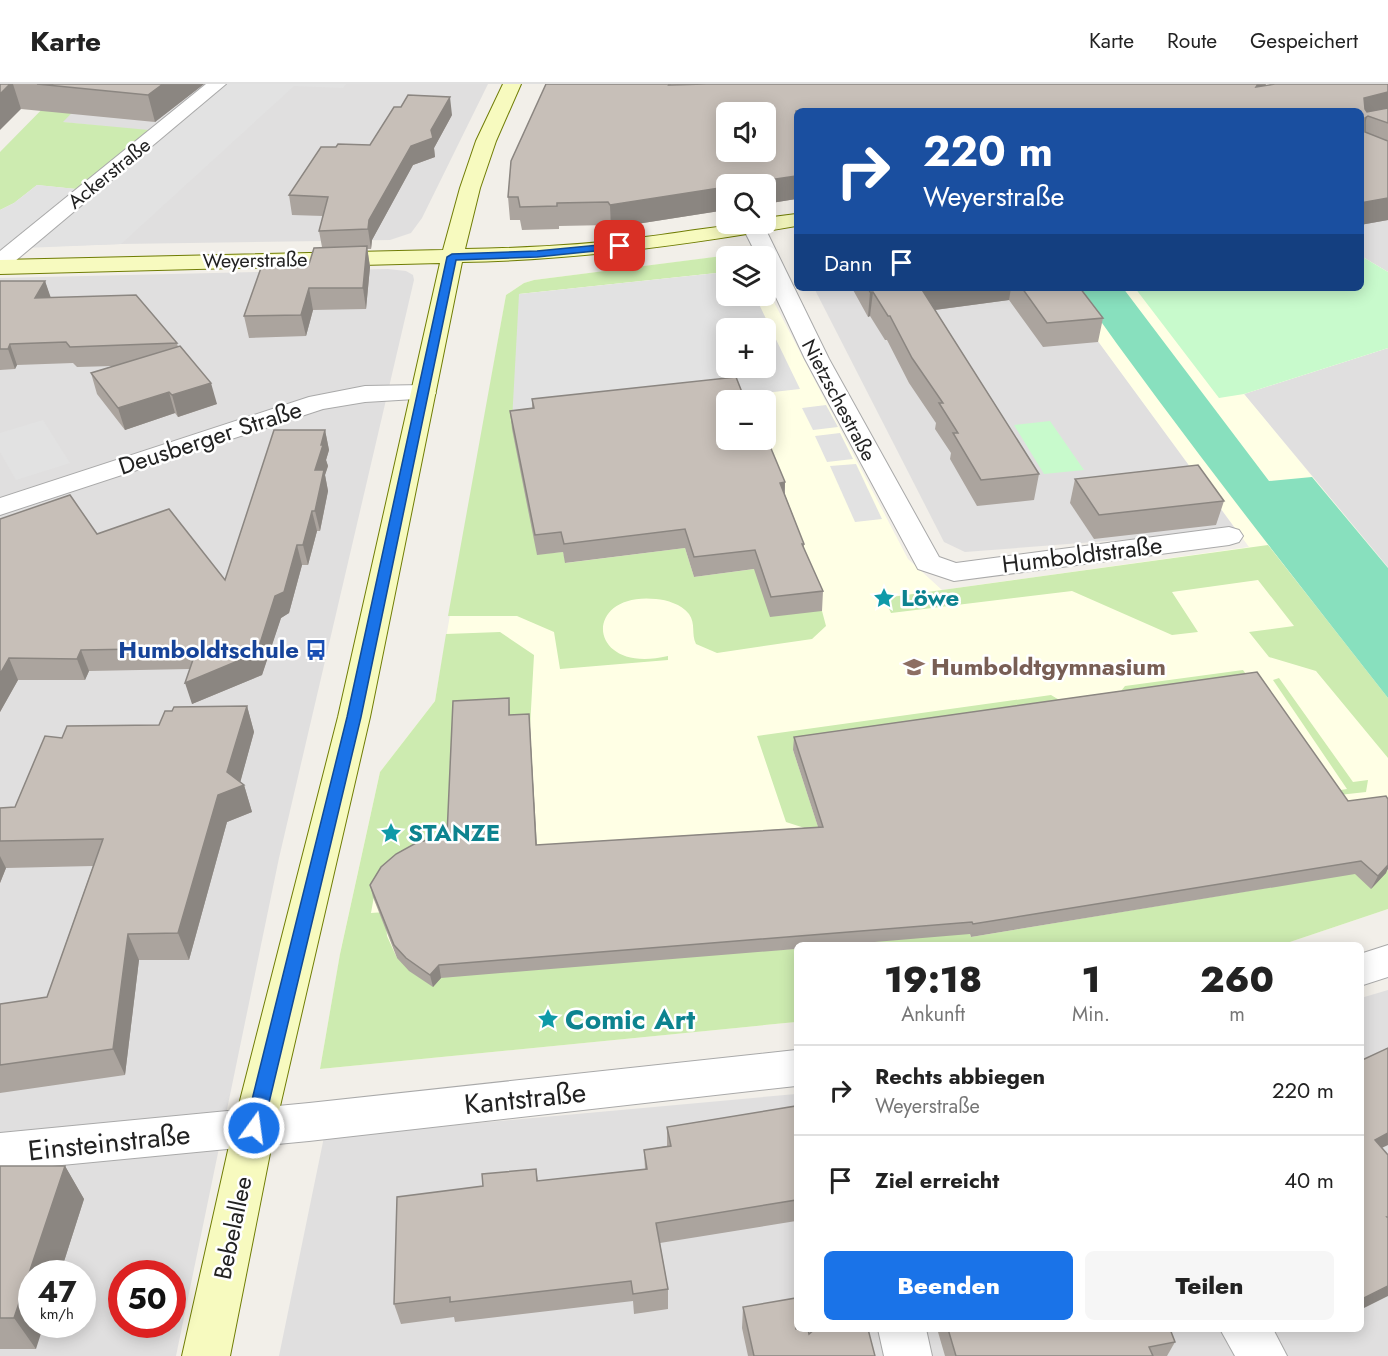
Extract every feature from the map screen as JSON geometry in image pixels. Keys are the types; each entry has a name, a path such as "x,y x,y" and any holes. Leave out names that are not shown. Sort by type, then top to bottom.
{"main road":[{"name":"Bebelallee","path":"206,1356 254,1128 354,717 452,257 470,188 486,141 512,84"},
{"name":"Weyerstraße","path":"776,223 794,220"},
{"name":"Weyerstraße","path":"0,267 537,254 665,241 716,232"}],"street":[{"name":"Ackerstraße","path":"0,262 217,84"},
{"name":"Nietzschestraße","path":"757,234 779,284 861,442 922,556 934,567"},
{"name":"Deusberger Straße","path":"0,507 318,402 365,394 423,393"},
{"name":"Humboldtstraße","path":"934,567 954,572 1229,536"},
{"path":"1364,969 1388,962"},
{"name":"Kantstraße","path":"254,1128 794,1068"},
{"name":"Einsteinstraße","path":"0,1152 254,1128"},
{"path":"903,1332 908,1356"},
{"path":"1246,1332 1263,1356"}],"shaded area":[{"path":"100,84 488,84 422,218 411,233 390,240 4,248 148,131 62,122"},
{"path":"206,84 346,84 343,88 294,86 121,244 0,249 0,210 14,203 37,185 76,189"},
{"path":"1364,161 1388,170 1388,272 1364,258"},
{"name":"Humboldtgymnasium","path":"716,257 716,306 776,306 908,559 942,590 1249,547 1061,291 1364,291 1364,258 1388,272 1388,348 1244,394 1388,568 1388,909 1290,942 794,942 794,1022 320,1069 341,949 380,772 435,701 506,295 524,283 534,280"},
{"path":"388,269 406,271 413,275 414,280 279,858 186,1308 186,1260 108,1260 108,1338 180,1338 176,1356 0,1356 0,278"},
{"path":"716,273 716,306 760,306 766,318 716,318 716,378 776,378 776,339 800,389 776,392 716,390 716,398 512,421 519,294"},
{"path":"816,291 1061,291 1237,531 965,552 944,542"},
{"path":"1388,348 1388,567 1244,394"},
{"path":"826,405 838,427 813,430 802,408"},
{"path":"43,420 70,463 16,480 0,452 0,433"},
{"path":"840,433 853,459 827,462 815,436"},
{"path":"856,464 882,519 855,522 830,466"},
{"path":"1388,990 1388,1356 279,1356 324,1137 794,1094 794,1332 1364,1332 1364,997"}],"green space":[{"path":"57,94 89,95 63,122 149,130 76,189 37,185 14,203 0,210 0,152"},
{"path":"716,257 716,273 519,294 537,554 563,552 566,563 685,548 694,577 801,563 822,611 826,626 812,639 717,653 696,644 689,614 674,603 656,599 632,600 615,607 605,619 603,632 608,645 621,654 641,659 668,656 668,660 560,669 554,632 517,616 448,616 506,295 524,283"},
{"path":"1364,258 1388,272 1388,348 1244,394 1219,398 1137,291 1364,291"},
{"path":"1079,291 1125,291 1269,481 1312,477 1388,568 1388,698 1269,546"},
{"path":"1050,421 1084,470 1044,474 1014,425"},
{"path":"1268,545 1388,698 1388,758 1316,671 1269,657 1249,632 1294,626 1258,580 1172,592 1198,632 1172,635 1072,591 891,613 884,598"},
{"path":"500,632 534,655 530,727 510,728 448,857 374,896 371,913 385,912 387,936 397,958 452,966 794,949 794,1022 320,1069 340,954 380,772 435,701 446,634"},
{"path":"1243,670 1253,684 1110,705 1125,686"},
{"path":"1279,678 1353,782 1368,780 1366,792 1330,796 1328,792 1347,789 1273,680"},
{"path":"1051,695 1076,710 793,750 820,833 786,822 757,736"},
{"path":"1350,870 1380,879 1388,870 1388,909 1290,942 849,942 959,908 971,937 1332,877"}],"building":[{"path":"0,84 10,84 0,94"},
{"path":"37,84 163,84 148,95"},
{"path":"546,84 1258,84 1256,87 1275,84 1388,84 1388,92 1364,98 1367,112 1388,108 1388,123 1368,116 1365,118 1365,132 1388,141 1388,198 1364,202 1364,108 794,108 794,176 776,179 776,174 716,174 716,189 610,205 608,202 557,203 557,206 520,207 518,197 508,197 511,161"},
{"path":"408,95 450,97 431,130 433,138 411,146 369,220 368,229 319,231 328,197 289,195 321,147 336,147 338,144 370,145 394,107 401,107"},
{"path":"367,246 363,288 309,288 301,315 244,316 262,265 309,264 314,248"},
{"path":"0,281 45,281 35,298 136,295 177,343 70,347 66,342 10,344 8,349 0,349"},
{"path":"923,291 1039,474 981,480 953,433 958,433 939,403 943,403 912,358 890,316 873,292 870,292"},
{"path":"1024,291 1082,291 1103,318 1047,323"},
{"path":"180,346 211,383 172,395 169,392 118,408 91,373"},
{"path":"736,378 741,390 716,390 716,450 772,450 785,482 780,483 804,544 802,544 823,591 771,597 755,550 694,557 685,529 564,544 561,532 535,535 510,411 534,408 532,399"},
{"path":"274,430 325,430 315,470 324,470 315,511 312,511 303,545 297,545 284,592 275,596 257,653 185,683 197,648 81,650 77,659 9,658 0,674 0,519 70,495 97,534 169,509 225,580"},
{"path":"1198,465 1224,501 1099,515 1075,479"},
{"path":"1257,672 1348,801 1386,796 1388,799 1388,865 1378,876 1361,861 973,924 972,922 439,965 430,975 406,958 394,945 370,885 381,867 396,854 416,843 447,835 453,701 509,698 509,715 529,714 536,845 823,827 794,737"},
{"path":"247,706 227,772 244,785 218,795 178,933 128,934 113,1049 0,1065 0,1004 47,997 103,839 0,841 0,808 15,807 45,736 62,738 67,726 159,725 165,711 172,711 174,707"},
{"path":"1388,1048 1388,1133 1375,1140 1388,1155 1388,1286 1364,1298 1364,1059"},
{"path":"794,1106 794,1200 656,1223 668,1289 633,1294 631,1281 450,1302 450,1297 394,1304 397,1197 483,1186 482,1174 536,1169 537,1181 647,1169 644,1150 671,1146 667,1127"},
{"path":"0,1166 65,1166 33,1260 18,1260 18,1306 14,1318 0,1318"},
{"path":"794,1298 794,1332 809,1332 809,1334 811,1332 869,1332 875,1356 754,1356 743,1307"},
{"path":"949,1332 1171,1332 1175,1342 1149,1347 1153,1356 956,1356"}],"place":[{"name":"Löwe","path":"884,598"},
{"name":"Humboldtschule","path":"316,650"},
{"name":"Humboldtgymnasium","path":"914,667"},
{"name":"STANZE","path":"391,833"},
{"name":"Comic Art","path":"548,1019"}],"route":[{"path":"254,1128 354,717 452,257 537,254 620,246"}]}
